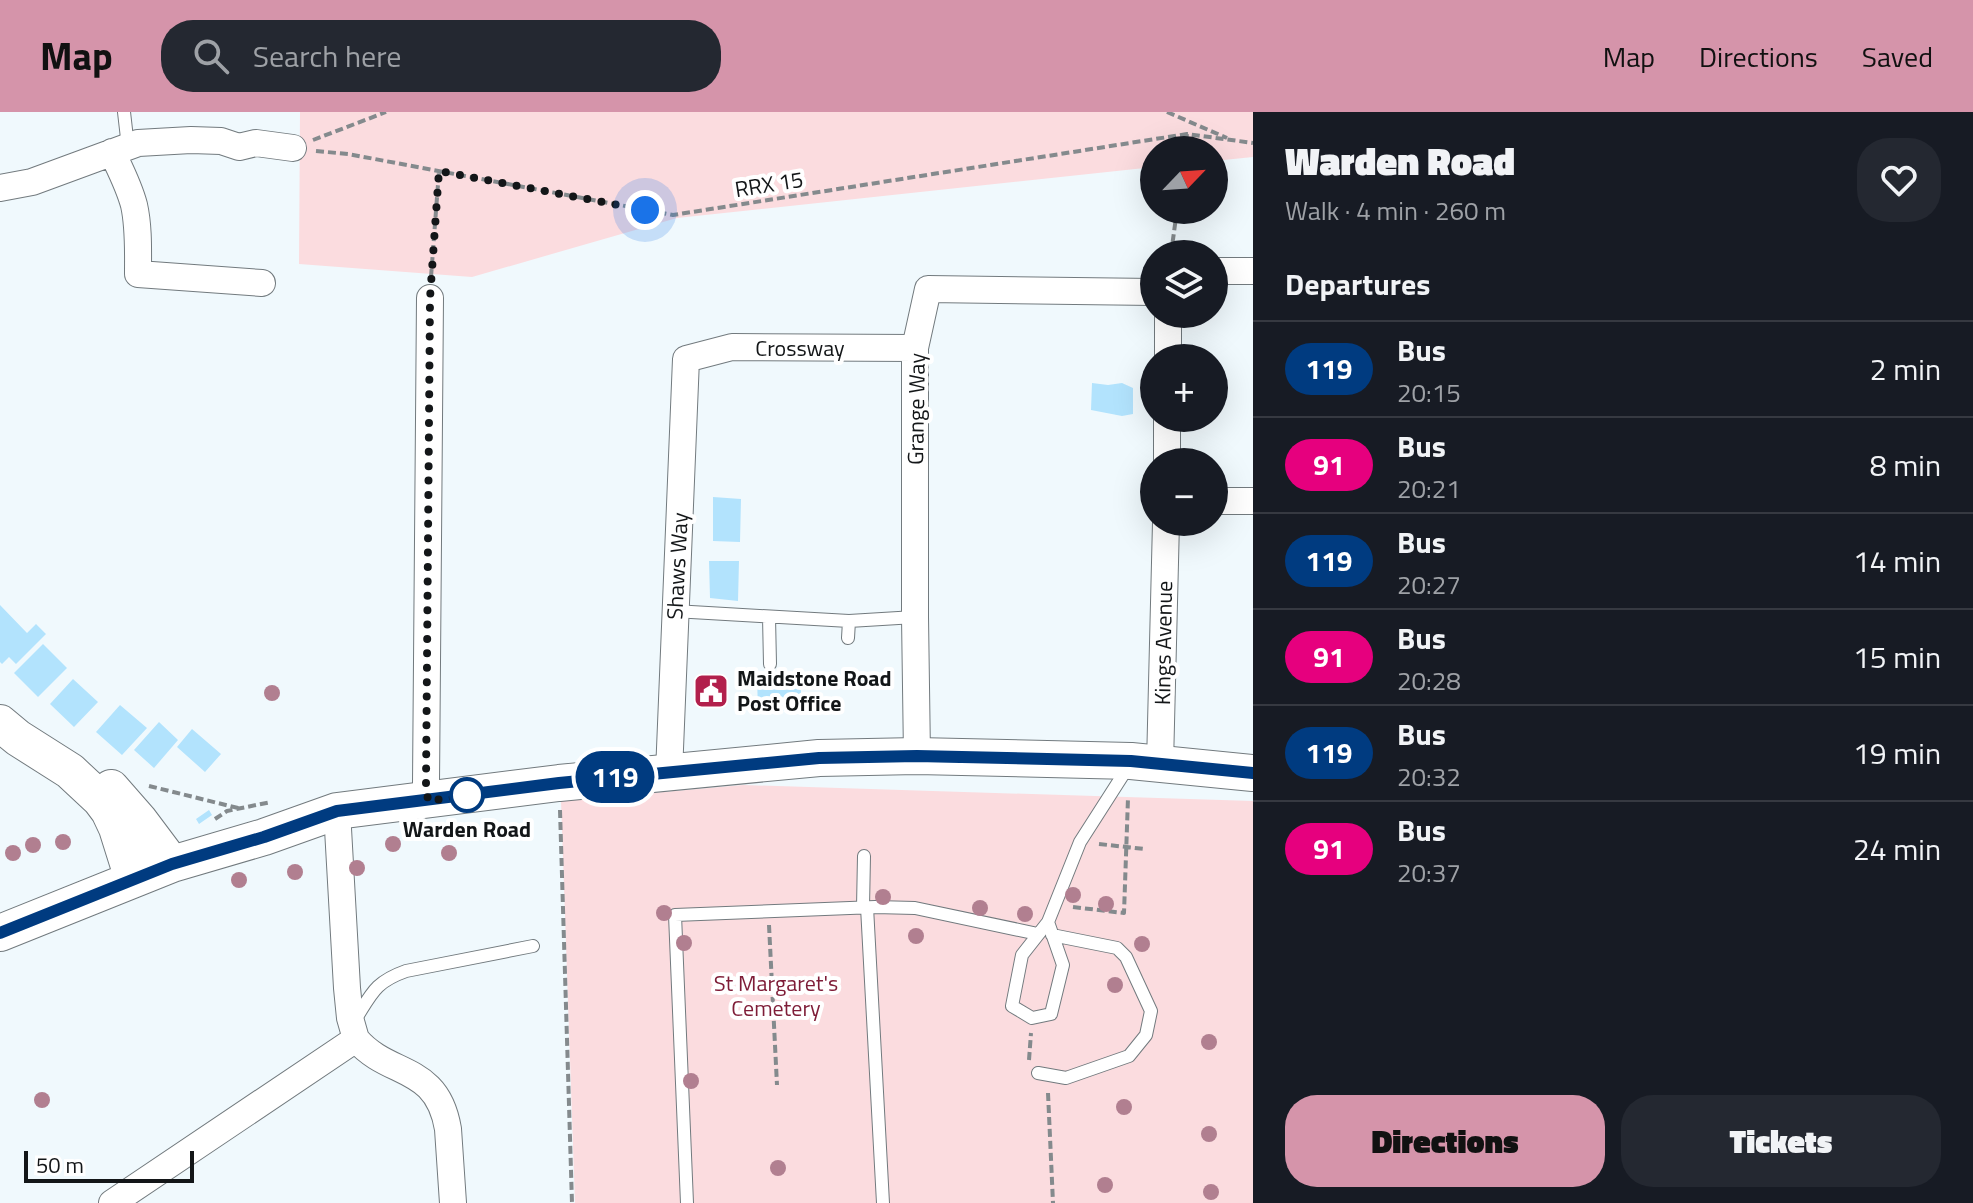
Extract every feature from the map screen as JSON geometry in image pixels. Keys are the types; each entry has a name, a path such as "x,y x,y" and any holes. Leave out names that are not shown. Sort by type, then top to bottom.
{"main road":[{"path":"0,723 70,771 97,796 109,811 123,843 133,879"},
{"path":"0,933 172,864 264,837 337,811 559,783 819,758 917,756 1253,773"},
{"path":"70,771 86,771 113,790 172,864"}],"street":[{"path":"0,188 32,182 138,143 191,140 221,141 239,147 256,143 293,148"},
{"path":"120,149 134,205 138,274 262,283"},
{"path":"1228,271 1253,271"},
{"name":"Grange Way","path":"917,756 915,348 928,289 1140,292"},
{"path":"428,801 430,298"},
{"name":"Crossway","path":"686,359 732,347 915,348"},
{"name":"Shaws Way","path":"669,773 686,359"},
{"path":"1228,501 1253,501"},
{"name":"Kings Avenue","path":"1136,769 1164,536"},
{"path":"337,811 348,997 356,1039 371,1054 418,1078 437,1097 447,1120 451,1146 453,1203"},
{"path":"112,1203 356,1039"}],"lane":[{"path":"120,149 124,112"},
{"path":"674,611 849,621 915,617"},
{"path":"769,617 770,664"},
{"path":"848,638 849,621"},
{"path":"1048,922 1063,965 1051,1014 1032,1018 1012,1006 1022,955 1048,922 1080,842 1136,769"},
{"path":"864,856 883,1203"},
{"path":"687,1203 675,915 865,907 915,908 1038,934"},
{"path":"1042,1074 1066,1078 1129,1056 1146,1035 1151,1011 1126,957 1117,948 1052,935"},
{"path":"356,1039 355,1021 377,986 389,977 533,946"}],"path":[{"path":"293,148 386,112"},
{"path":"1167,112 1231,140"},
{"name":"RRX 15","path":"293,148 348,154 673,215 1187,134 1253,143"},
{"path":"430,298 439,171"},
{"path":"1054,905 1124,913 1129,790 1136,769"},
{"path":"138,782 240,808"},
{"path":"559,783 572,1203"},
{"path":"207,825 225,812 277,801"},
{"path":"1080,842 1145,849"},
{"path":"768,911 777,1085"},
{"path":"1032,1018 1029,1061 1042,1074 1053,1203"}],"green space":[{"path":"300,112 1253,112 1253,157 1228,160 1228,136 1140,136 1140,168 677,218 472,277 299,264"},
{"name":"St Margaret's Cemetery","path":"743,785 1253,801 1253,1203 575,1203 561,801"}],"building":[{"path":"1092,383 1122,383 1133,388 1133,414 1122,416 1091,410"},
{"path":"713,497 741,499 740,542 713,541"},
{"path":"709,561 739,561 738,601 710,598"},
{"path":"0,605 27,633 36,624 46,634 16,664 9,657 2,664 0,662"},
{"path":"43,644 67,668 38,697 14,673"},
{"path":"757,676 800,676 802,710 758,712"},
{"path":"73,679 98,702 74,727 50,704"},
{"path":"120,705 147,728 122,755 96,732"},
{"path":"159,722 178,740 154,768 134,750"},
{"path":"192,729 221,754 205,772 177,747"},
{"path":"209,810 212,815 199,824 196,819"}],"bus line":[{"name":"119","path":"0,933 172,864 264,837 337,811 559,783 819,758 917,756 1131,761 1253,773"}],"place":[{"name":"Maidstone Road Post Office","path":"711,691"},
{"name":"Warden Road","path":"467,795"}],"route":[{"path":"467,795 428,801 426,783 430,298 439,171 645,210"}]}
